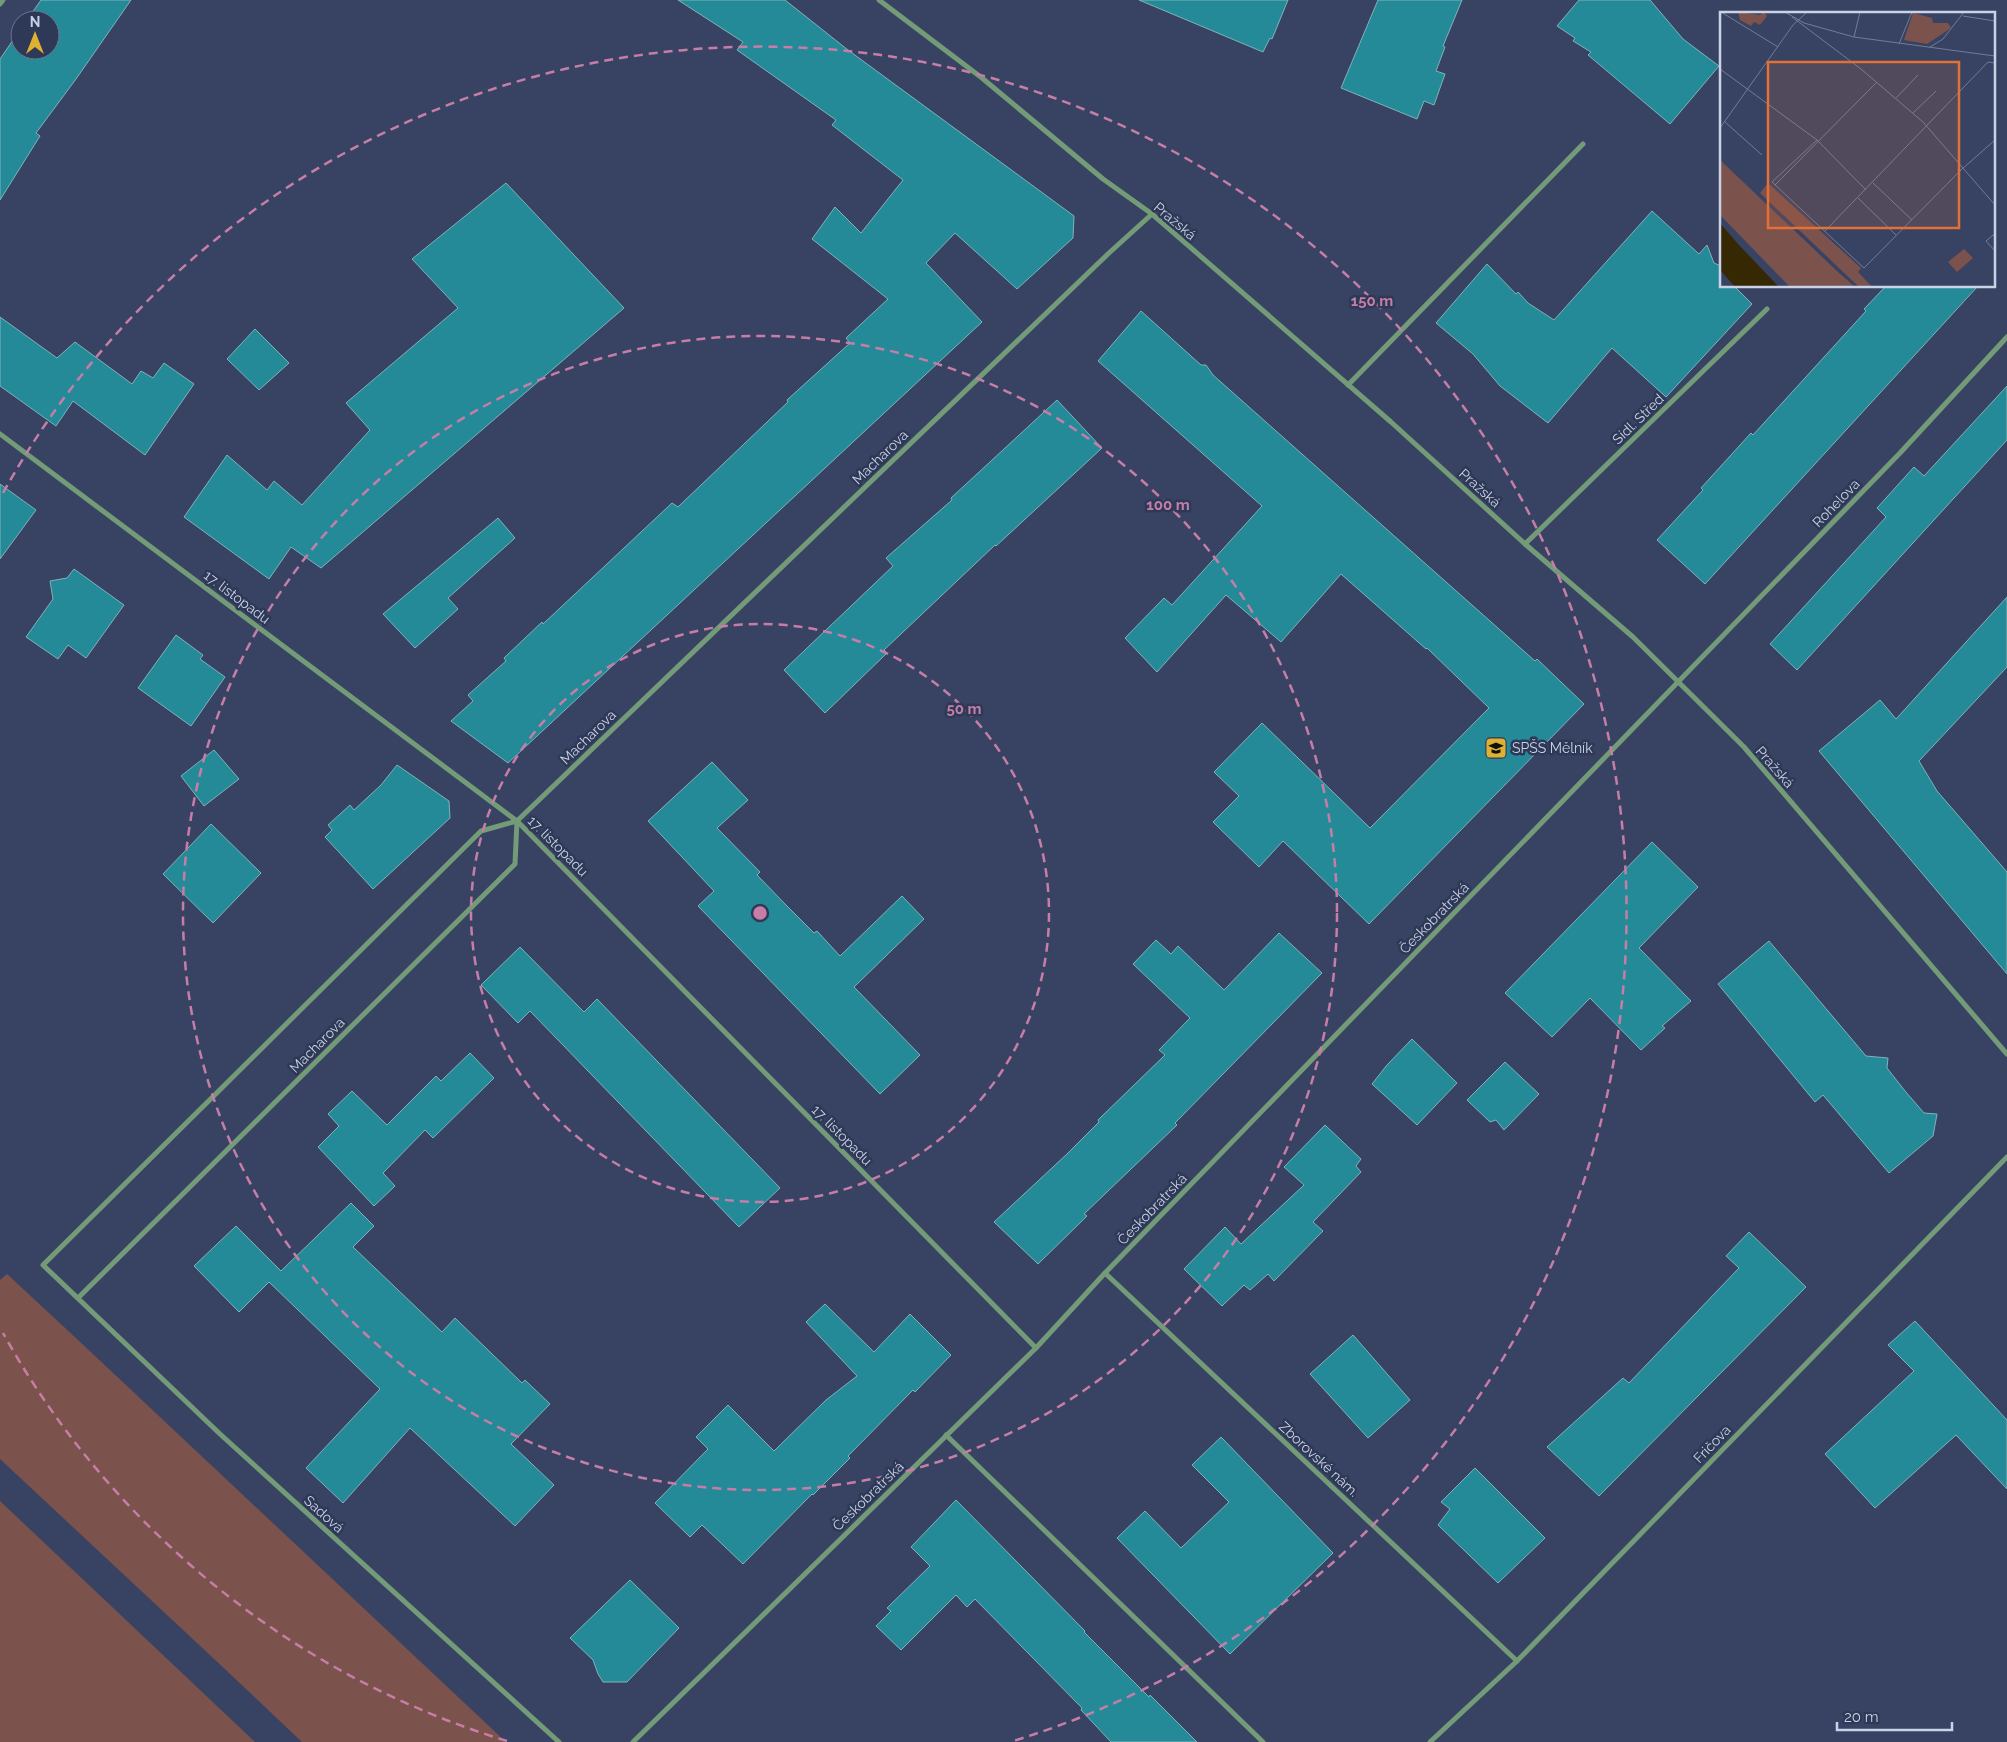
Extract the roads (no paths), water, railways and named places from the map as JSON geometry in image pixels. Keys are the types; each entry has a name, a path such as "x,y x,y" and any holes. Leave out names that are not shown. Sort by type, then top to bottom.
{"street":[{"path":"0,4 3,0"},
{"name":"Pražská","path":"879,0 982,78 1103,179 1152,214 1633,637 1744,747 2007,1054"},
{"path":"1348,385 1583,144"},
{"name":"Macharova","path":"78,1298 515,864 517,821 1109,253 1152,214"},
{"name":"Sídl. Střed","path":"1525,544 1767,310"},
{"name":"Rohelova","path":"1678,682 1900,453 2007,337"},
{"name":"17. listopadu","path":"0,434 517,821 1036,1348"},
{"name":"Českobratrská","path":"633,1742 1036,1348 1105,1273 1678,682"},
{"name":"Sadová","path":"517,821 481,831 43,1265 220,1434 559,1742"},
{"name":"Fričova","path":"1430,1742 1517,1661 2007,1157"},
{"name":"Zborovské nám.","path":"1105,1273 1517,1661"},
{"path":"946,1436 1264,1742"}],"place":[{"name":"SPŠS Mělník","path":"1496,748"}]}
